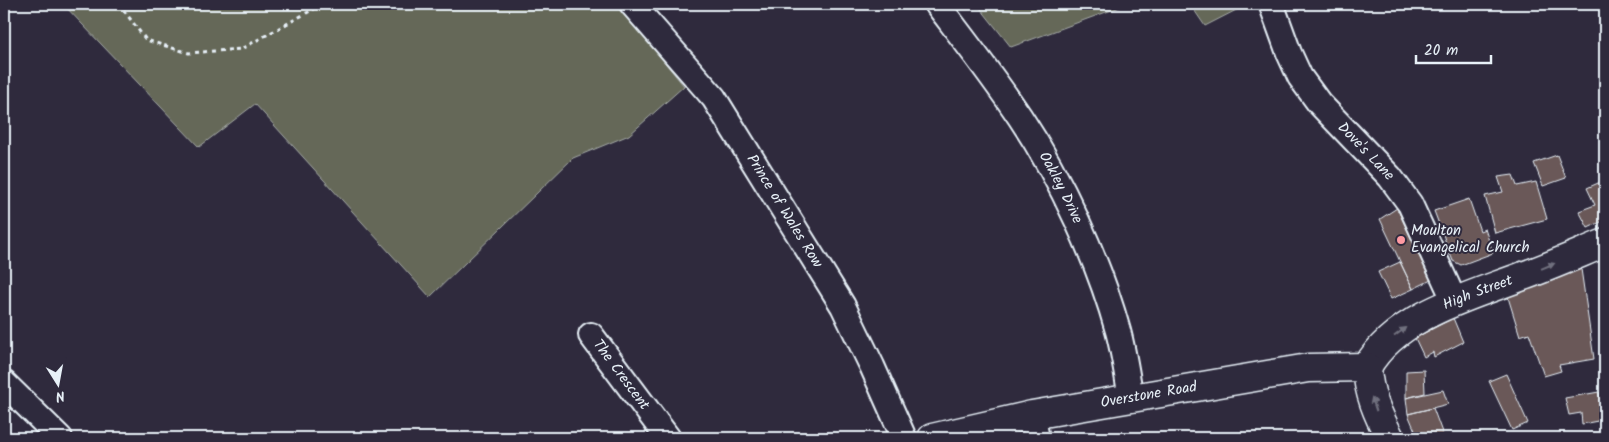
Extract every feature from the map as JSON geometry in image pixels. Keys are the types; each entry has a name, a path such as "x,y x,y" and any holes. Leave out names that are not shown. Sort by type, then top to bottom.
{"street":[{"name":"Prince of Wales Row","path":"632,4 714,98 843,306 904,438"},
{"name":"Oakley Drive","path":"937,4 1020,118 1052,172 1081,232 1101,280 1118,332 1131,398"},
{"name":"Dove's Lane","path":"1272,6 1300,77 1319,103 1390,177 1410,204 1455,302"},
{"name":"High Street","path":"1367,367 1374,355 1398,333 1422,317 1455,302 1605,243"},
{"name":"The Crescent","path":"591,335 668,438"},
{"name":"Overstone Road","path":"932,438 1035,427 1131,398 1308,368 1367,367"},
{"path":"1367,367 1372,400 1390,438"},
{"path":"4,382 60,438"}],"path":[{"path":"119,4 146,40 189,53 241,49 323,4"}],"green space":[{"path":"63,4 617,4 684,86 629,135 573,158 430,297 255,104 199,147"},
{"path":"977,4 1128,4 1011,47"},
{"path":"1190,4 1248,4 1205,26"}],"building":[{"path":"1557,155 1566,178 1543,186 1534,163"},
{"path":"1513,175 1517,186 1536,182 1547,219 1495,233 1485,196 1503,192 1498,177"},
{"path":"1605,180 1605,220 1588,228 1579,211 1595,205 1587,188"},
{"path":"1469,199 1480,231 1485,229 1493,253 1461,265 1453,261 1434,211"},
{"name":"Moulton Evangelical Church","path":"1397,208 1431,280 1413,289 1380,219"},
{"path":"1400,262 1413,289 1391,299 1378,272"},
{"path":"1581,269 1594,359 1559,365 1561,371 1544,376 1529,333 1520,336 1507,294"},
{"path":"1453,318 1463,342 1434,357 1433,352 1424,357 1415,338"},
{"path":"1424,370 1425,393 1406,398 1406,371"},
{"path":"1506,374 1528,423 1512,430 1489,381"},
{"path":"1605,375 1605,394 1602,394 1600,376"},
{"path":"1443,390 1448,404 1408,414 1406,398"},
{"path":"1599,392 1603,420 1582,424 1581,413 1569,415 1565,398"},
{"path":"1433,408 1443,435 1431,438 1418,438 1408,414"}],"place":[{"name":"Moulton Evangelical Church","path":"1401,240"}]}
